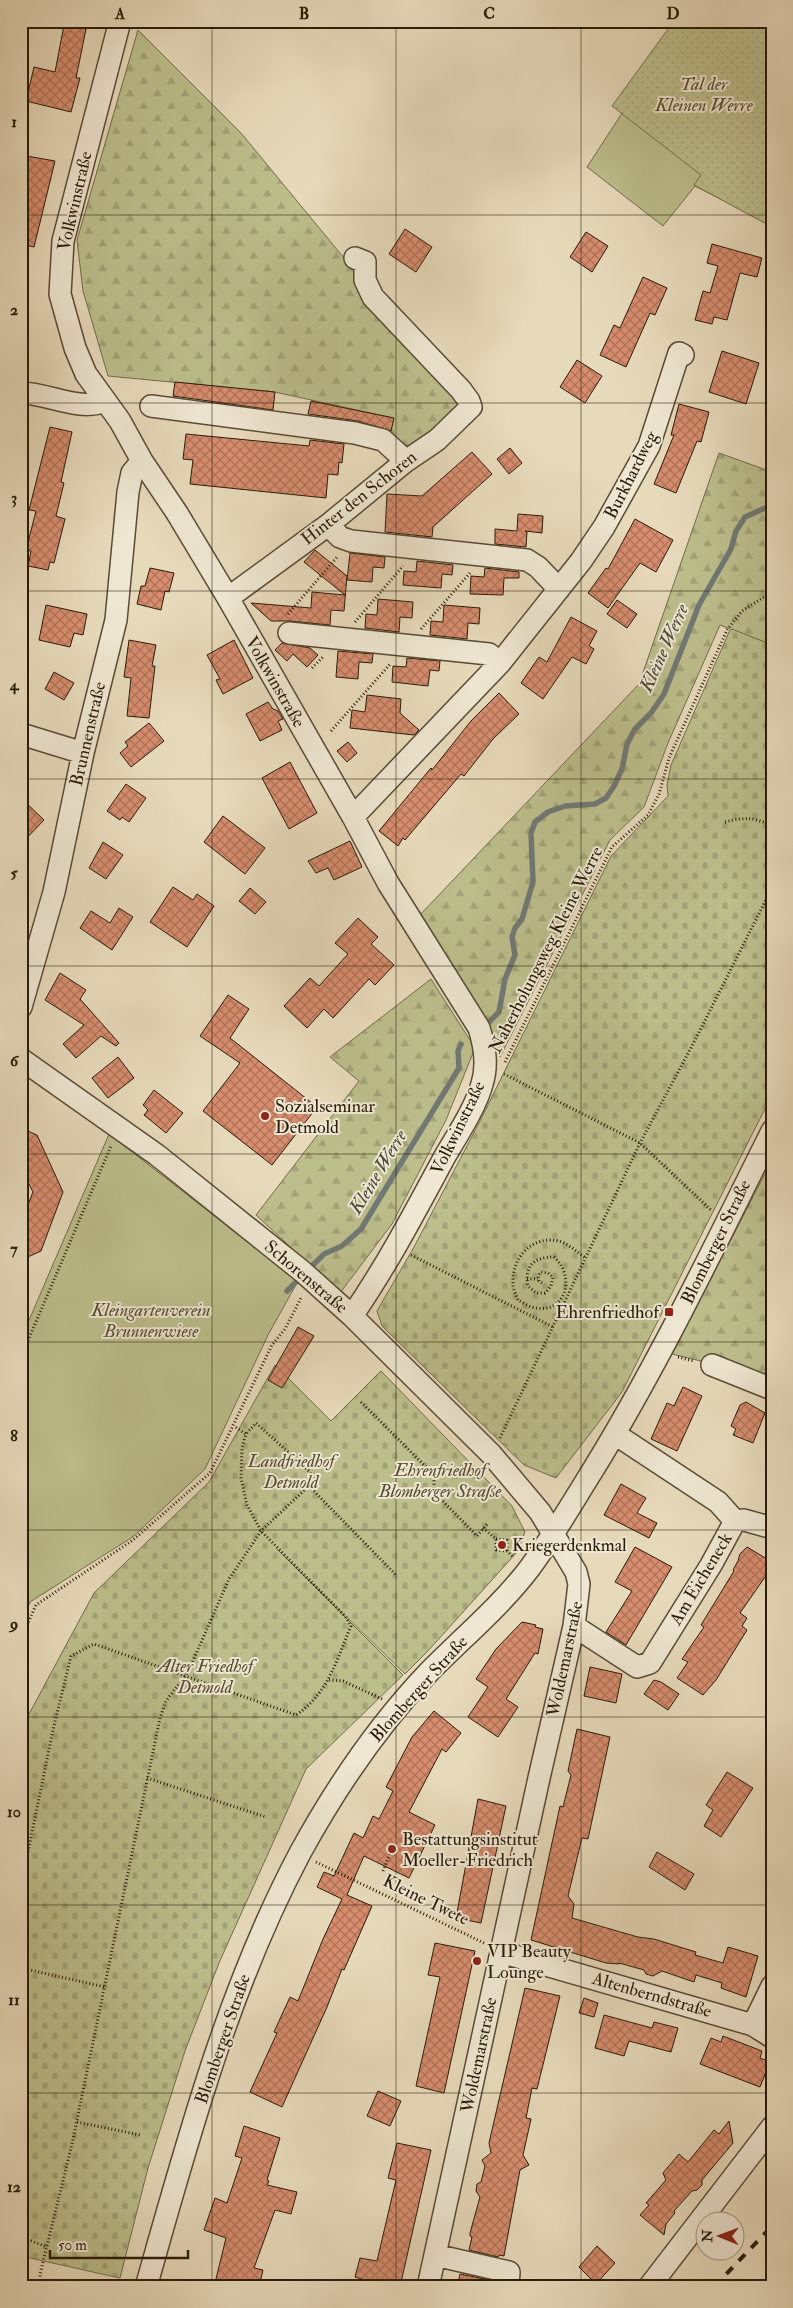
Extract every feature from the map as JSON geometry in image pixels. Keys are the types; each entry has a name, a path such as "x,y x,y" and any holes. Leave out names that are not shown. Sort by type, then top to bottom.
{"street":[{"name":"Volkwinstraße","path":"120,21 63,241 60,294 75,348 86,374 120,421 142,461 177,513 228,598 353,817 388,883 479,1028 485,1046 485,1066 482,1085 404,1241 352,1316"},
{"name":"Hinter den Schoren","path":"228,598 328,525 406,461 438,440 470,407 469,401 461,390 372,297 365,280 365,262 355,258"},
{"name":"Burkhardweg","path":"353,817 500,663 559,589 604,528 649,446 679,353 683,355"},
{"path":"21,393 31,393 89,404 105,401"},
{"path":"151,406 369,436 383,440 406,461"},
{"name":"Brunnenstraße","path":"21,1007 54,892 83,753 116,620 128,492 132,473 142,461"},
{"path":"328,525 340,537 352,541 527,560 538,567 559,589"},
{"path":"287,625 401,652 489,654 500,663"},
{"path":"21,734 83,753"},
{"name":"Schorenstraße","path":"21,1059 121,1127 307,1276 352,1316 491,1454 540,1512 552,1536"},
{"name":"Blomberger Straße","path":"146,2287 212,2063 242,1981 300,1854 364,1749 425,1677 492,1611 528,1571 552,1536 615,1434 662,1351 772,1131"},
{"path":"712,1365 772,1389"},
{"name":"Am Eicheneck","path":"574,1626 637,1667 650,1663 711,1565 735,1521 718,1502 615,1434"},
{"path":"735,1521 744,1520 769,1527"},
{"name":"Woldemarstraße","path":"428,2287 574,1626 579,1584 576,1572 552,1536"},
{"name":"Altenberndstraße","path":"501,1952 753,2025 772,2037"},
{"path":"753,2025 772,1986"},
{"path":"649,2287 772,2127"},
{"path":"435,2255 509,2272 508,2287"}],"path":[{"path":"287,625 352,541"},
{"path":"380,593 409,559"},
{"path":"331,731 473,570"},
{"name":"Naherholungsweg Kleine Werre","path":"503,1066 612,847 648,814 659,794 669,758 727,630 742,611 772,592"},
{"path":"725,822 740,818 754,818 771,825 772,828"},
{"path":"491,1454 640,1143 692,1046 772,888"},
{"path":"500,1072 640,1143 712,1211 727,1221"},
{"path":"21,1357 121,1127"},
{"path":"538,1279 541,1272 548,1273 552,1277 552,1286 545,1293 536,1293 528,1286 528,1269 532,1262 542,1257 554,1257 562,1264 567,1278 566,1294 554,1304 543,1308 528,1306 518,1300 513,1285 514,1267 523,1251 533,1244 548,1240 561,1242 586,1258"},
{"path":"404,1241 553,1327"},
{"path":"21,1638 36,1605 133,1540 210,1473 272,1345 285,1329 307,1276"},
{"path":"527,1279 538,1279 542,1283"},
{"path":"525,1312 528,1306"},
{"path":"21,1339 28,1342"},
{"path":"662,1351 712,1365"},
{"path":"361,1402 434,1475 434,1492 477,1536 488,1523"},
{"path":"21,1886 53,1730 72,1656 94,1644 184,1677 296,1715 311,1705 329,1680 351,1626 345,1616 261,1531 247,1505 241,1478 242,1447 246,1434 256,1423 310,1472 312,1482 261,1531 229,1579 184,1677 166,1701 147,1778 77,2122 40,2274 40,2287"},
{"path":"234,1426 246,1434"},
{"path":"309,1486 396,1574"},
{"path":"483,1528 496,1539 507,1540 507,1551"},
{"path":"496,1539 496,1550 507,1551 528,1571"},
{"path":"329,1680 343,1681 379,1697 396,1711"},
{"path":"147,1778 266,1817"},
{"path":"383,1871 392,1849"},
{"name":"Kleine Twete","path":"321,1865 501,1952"},
{"path":"21,1968 105,1987"},
{"path":"77,2122 140,2135"},
{"path":"21,2237 47,2247"}],"green space":[{"name":"Tal der Kleinen Werre","path":"674,21 772,21 772,227 694,185 701,175 612,106"},
{"path":"138,30 241,133 353,269 368,297 464,407 417,446 402,446 390,436 393,418 275,392 108,376 83,291 77,240"},
{"path":"671,38 772,225 695,186 663,226 587,167"},
{"path":"719,453 772,472 772,645 720,625 668,743 644,807 610,840 500,1057 419,916 639,684"},
{"path":"732,629 772,645 772,1095 622,1392 556,1478 524,1465 382,1326 377,1311 414,1247 480,1121 611,856 668,796 667,785 671,765 729,632"},
{"path":"431,979 475,1048 446,1120 392,1224 340,1293 256,1215 359,1081 330,1057"},
{"name":"Kleingartenverein Brunnenwiese","path":"109,1134 298,1281 268,1335 205,1469 134,1536 30,1602 21,1624 21,1339"},
{"path":"772,1160 772,1385 713,1364 672,1354"},
{"name":"Alter Friedhof Detmold","path":"275,1365 331,1421 381,1371 512,1506 525,1532 518,1551 405,1674 277,1549 403,1675 306,1769 219,1963 185,2051 148,2168 120,2278 21,2256 21,1729 94,1593 209,1482"}],"building":[{"path":"64,25 86,29 76,78 80,78 71,112 26,101 34,67 55,72"},
{"path":"21,155 55,161 34,247 21,244"},
{"path":"405,229 432,247 416,272 389,254"},
{"path":"586,232 608,246 592,272 570,257"},
{"path":"712,244 762,258 757,277 740,273 727,320 714,317 712,324 695,320 703,291 710,293 718,266 707,263"},
{"path":"643,277 667,288 655,315 650,313 626,367 600,355 614,325 620,328"},
{"path":"722,351 759,363 746,404 709,392"},
{"path":"577,360 602,376 585,403 560,387"},
{"path":"175,382 275,392 273,410 173,396"},
{"path":"311,401 394,418 391,431 358,421 308,414"},
{"path":"679,404 709,412 701,442 697,441 676,493 654,484 674,435 671,435"},
{"path":"50,427 72,432 61,482 64,483 56,516 65,519 54,563 50,562 48,570 28,566 31,551 26,550 36,511 29,510"},
{"path":"186,434 309,446 310,440 344,444 342,463 339,462 338,475 328,474 326,498 190,484 193,460 183,459"},
{"path":"510,448 522,463 509,474 497,459"},
{"path":"472,452 492,474 433,527 432,537 385,532 387,494 422,496"},
{"path":"518,514 543,516 542,533 525,531 527,532 526,547 495,544 495,529 517,531"},
{"path":"635,519 673,540 656,572 640,563 608,608 588,593 606,568 608,569"},
{"path":"315,550 347,576 344,611 331,610 330,625 271,621 251,603 311,608 312,592 345,595 304,562"},
{"path":"350,553 385,557 384,568 373,567 372,582 347,580"},
{"path":"417,561 453,565 452,575 442,574 441,588 403,585 404,571 416,572"},
{"path":"150,568 174,573 169,592 165,591 161,610 137,604 141,586 145,586"},
{"path":"485,568 519,572 519,578 504,578 503,595 470,594 471,576 484,577"},
{"path":"378,599 413,602 412,618 400,617 399,632 365,628 366,614 377,615"},
{"path":"617,600 637,614 627,628 607,614"},
{"path":"46,605 87,614 83,635 74,633 70,647 39,640"},
{"path":"444,605 480,608 479,624 468,623 467,639 430,635 431,621 443,622"},
{"path":"571,617 597,631 589,646 594,649 586,664 572,657 543,699 521,683 539,657 547,662"},
{"path":"129,640 156,645 152,666 155,666 149,718 127,716 131,678 124,677"},
{"path":"234,640 253,678 223,694 216,680 220,679 207,655"},
{"path":"282,643 310,648 318,655 307,667 293,654 287,661 275,650"},
{"path":"338,651 373,654 372,663 359,662 358,679 336,677"},
{"path":"407,658 440,661 439,671 430,670 428,686 392,682 393,666 406,667"},
{"path":"54,672 74,683 64,700 45,689"},
{"path":"499,693 519,714 493,739 464,776 461,774 405,840 403,838 398,846 379,831 431,768 432,770 471,721"},
{"path":"367,695 401,699 400,713 419,730 414,735 350,728 352,710 365,712"},
{"path":"268,702 273,709 278,711 283,719 278,721 282,730 260,741 246,714"},
{"path":"149,723 164,741 131,767 120,753 128,746 125,742"},
{"path":"348,742 357,753 347,762 337,751"},
{"path":"290,762 317,813 289,829 262,778"},
{"path":"126,784 146,798 129,822 122,817 120,820 107,811"},
{"path":"21,798 44,820 21,844"},
{"path":"223,816 265,848 245,874 204,842"},
{"path":"350,841 362,867 334,880 328,868 316,873 308,861"},
{"path":"103,842 123,855 106,879 89,868"},
{"path":"173,887 193,900 197,894 214,906 187,947 150,922"},
{"path":"250,888 266,902 255,914 239,901"},
{"path":"119,908 133,917 112,950 80,928 91,911 110,923"},
{"path":"358,918 378,937 371,944 394,965 375,985 369,979 333,1018 324,1009 307,1028 284,1006 310,978 319,986 348,954 335,943"},
{"path":"60,973 86,990 80,999 119,1043 116,1046 101,1036 76,1058 63,1044 84,1025 45,1000"},
{"path":"228,995 249,1009 230,1038 317,1107 272,1165 203,1111 240,1063 200,1036"},
{"path":"118,1057 134,1078 108,1098 92,1078"},
{"path":"154,1090 183,1113 166,1133 144,1115 148,1110 143,1105"},
{"path":"21,1128 37,1135 63,1192 41,1251 21,1260 21,1222 33,1192 21,1169"},
{"path":"298,1327 314,1336 282,1388 268,1380"},
{"path":"683,1387 702,1396 677,1451 651,1439 667,1403 674,1406"},
{"path":"746,1402 765,1413 753,1443 733,1435 736,1429 731,1426 740,1405"},
{"path":"621,1484 646,1498 637,1513 657,1523 649,1538 604,1515"},
{"path":"635,1547 672,1567 626,1645 606,1632 632,1591 615,1582"},
{"path":"747,1547 772,1562 772,1567 740,1613 747,1618 742,1626 747,1630 716,1680 703,1695 677,1678 688,1662 682,1659 704,1627 701,1625 734,1571 740,1554"},
{"path":"522,1622 536,1625 535,1627 543,1629 538,1654 535,1653 506,1699 518,1707 498,1737 468,1717 488,1687 476,1679 496,1649"},
{"path":"590,1667 622,1674 616,1703 584,1696"},
{"path":"654,1680 661,1682 679,1694 668,1710 644,1694"},
{"path":"434,1711 461,1733 446,1752 442,1749 409,1812 435,1825 409,1878 364,1856 347,1895 372,1906 344,1970 342,1969 282,2107 250,2092 277,2033 274,2032 290,1997 298,2001 323,1939 342,1899 317,1887 324,1872 334,1876 354,1833 363,1838 373,1816 379,1819 393,1791 386,1787 412,1737"},
{"path":"577,1729 610,1737 588,1839 582,1838 568,1896 574,1904 572,1918 638,1937 654,1939 696,1952 695,1955 723,1963 728,1947 758,1956 746,1997 721,1988 722,1983 696,1975 694,1982 662,1971 653,1976 646,1974 644,1970 619,1963 606,1963 531,1940 560,1806 563,1807 571,1775 568,1771"},
{"path":"727,1772 753,1788 721,1837 704,1826 713,1810 706,1805"},
{"path":"478,1799 506,1806 481,1923 456,1918"},
{"path":"657,1852 694,1874 685,1890 649,1867"},
{"path":"435,1943 475,1951 444,2093 416,2086 440,1977 428,1975"},
{"path":"525,1988 560,1996 537,2089 532,2088 526,2118 531,2119 523,2155 529,2165 520,2170 504,2256 499,2255 498,2257 469,2250 472,2237 470,2233 480,2197 476,2191 477,2184 481,2182 485,2166 482,2160 491,2153 489,2143"},
{"path":"584,1998 598,2003 594,2017 579,2013"},
{"path":"604,2015 652,2028 654,2022 678,2028 671,2052 629,2041 624,2056 595,2048"},
{"path":"723,2036 762,2051 760,2058 770,2062 760,2087 700,2064 711,2038 721,2042"},
{"path":"378,2091 401,2101 390,2126 367,2116"},
{"path":"729,2121 733,2143 702,2180 702,2185 697,2190 692,2191 674,2211 675,2213 666,2224 664,2235 640,2215 649,2205 646,2203 666,2180 663,2173 679,2154 688,2162 714,2130 719,2134"},
{"path":"244,2126 280,2138 267,2185 297,2192 291,2214 275,2210 254,2268 263,2270 259,2287 214,2287 226,2238 204,2230 215,2198 227,2203 242,2158 235,2156"},
{"path":"397,2143 431,2150 400,2287 371,2287 372,2282 355,2277 360,2258 377,2261 396,2180 388,2178"},
{"path":"597,2246 615,2263 596,2284 579,2267"},
{"path":"460,2274 490,2280 488,2287 457,2287"}],"waterway":[{"name":"Kleine Werre","path":"487,1024 499,1012 505,979 515,955 512,937 515,928 522,919 533,882 531,833 535,822 548,812 565,806 595,804 606,798 622,769 627,744 635,729 651,713 664,694 699,605 731,549 736,531 745,517 772,505"},
{"name":"Kleine Werre","path":"287,1291 324,1254 342,1246 361,1229 459,1068 458,1051 461,1044"}],"railway":[{"path":"714,2287 772,2226"}],"place":[{"name":"Sozialseminar Detmold","path":"265,1116"},
{"name":"Ehrenfriedhof","path":"669,1312"},
{"name":"Kriegerdenkmal","path":"502,1545"},
{"name":"Bestattungsinstitut Moeller-Friedrich","path":"392,1849"},
{"name":"VIP Beauty Lounge","path":"477,1961"}],"park label":[{"name":"Landfriedhof Detmold","path":"291,1471"},
{"name":"Ehrenfriedhof Blomberger Straße","path":"440,1480"}]}
